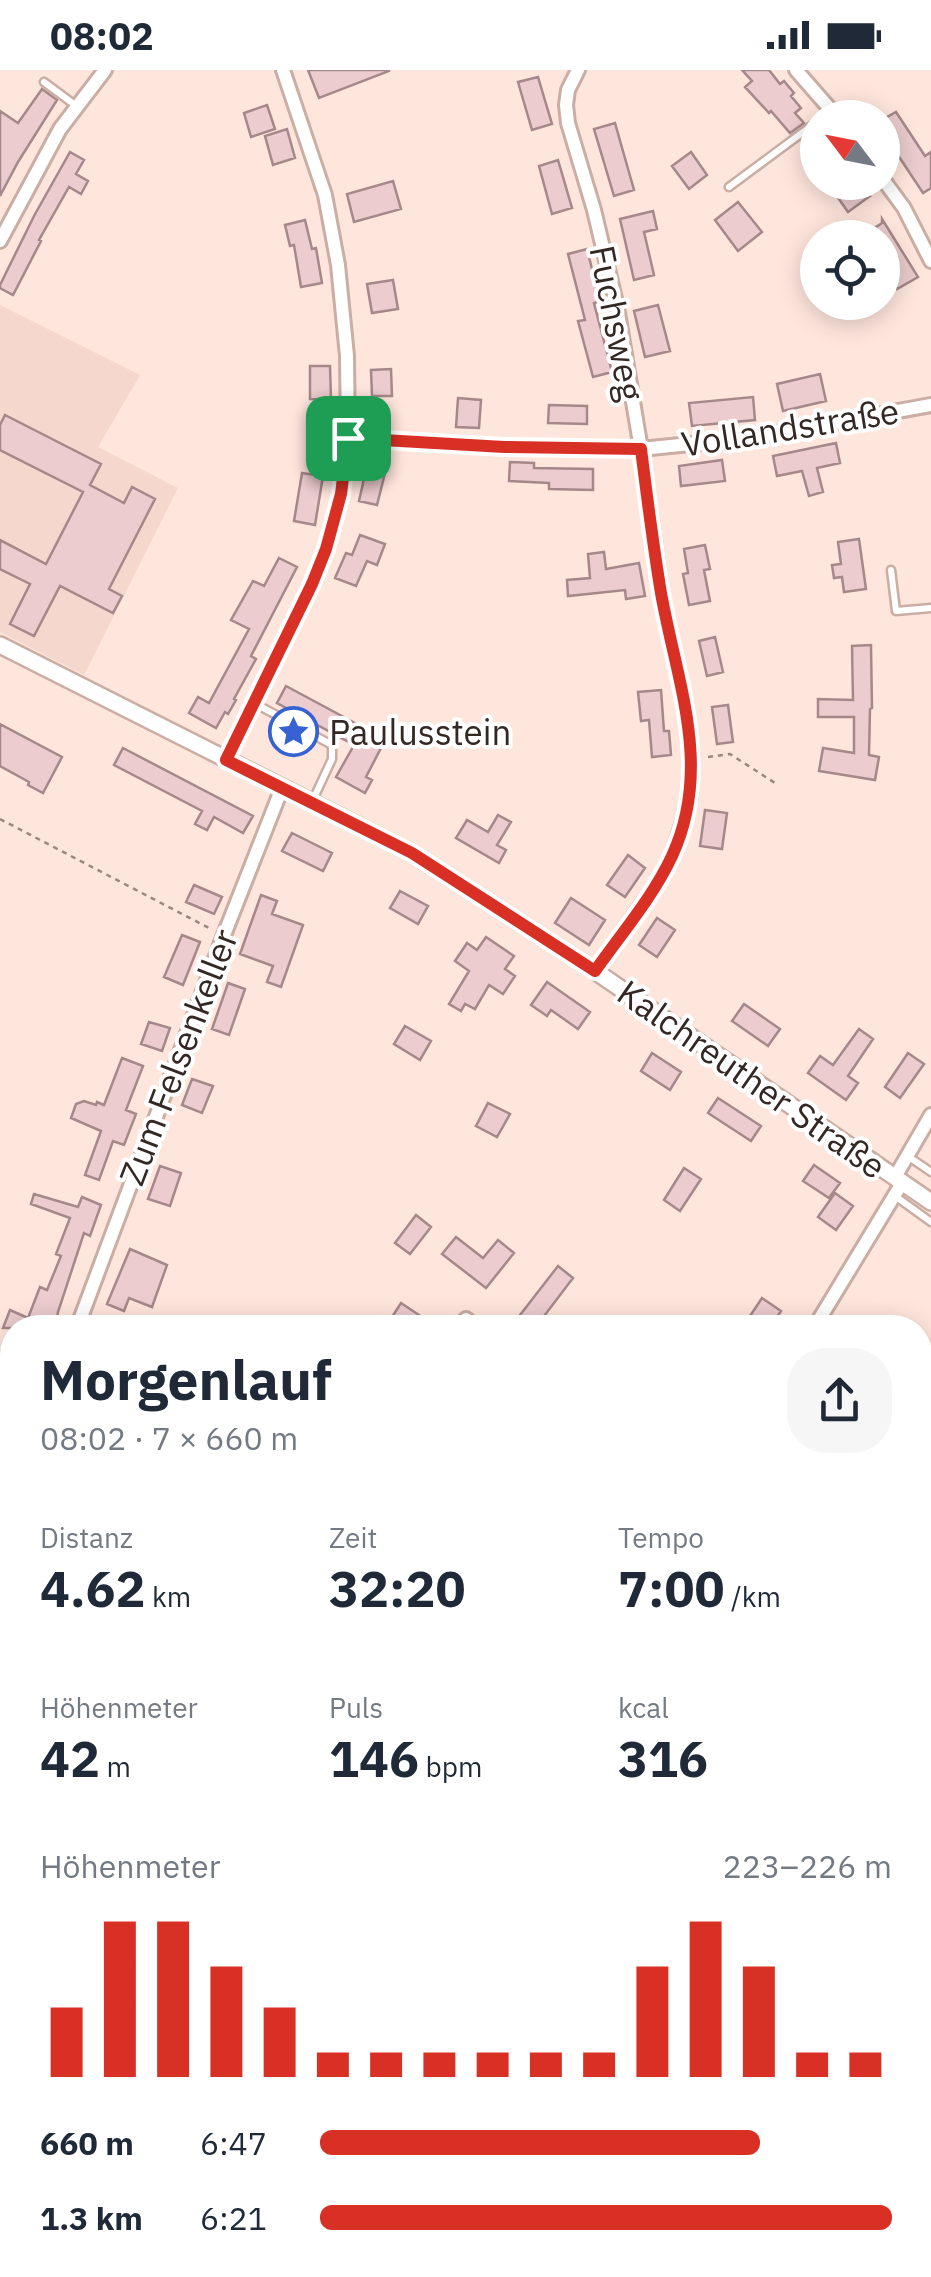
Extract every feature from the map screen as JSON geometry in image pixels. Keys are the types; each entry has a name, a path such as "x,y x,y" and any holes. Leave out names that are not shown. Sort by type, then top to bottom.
{"street":[{"path":"0,241 60,129 105,70"},
{"path":"226,760 326,549 341,494 348,438 347,356 338,265 325,195 283,70"},
{"name":"Fuchsweg","path":"578,70 568,90 568,122 608,268 692,759 690,798 673,854 658,882 595,971"},
{"path":"796,70 816,100"},
{"path":"898,200 931,261"},
{"name":"Vollandstraße","path":"504,447 641,449 749,438 931,405"},
{"name":"Kalchreuther Straße","path":"0,645 412,853 595,971 897,1185 931,1202"},
{"name":"Zum Felsenkeller","path":"82,1315 282,788"},
{"path":"822,1315 897,1185 931,1114"}],"lane":[{"path":"44,82 76,106"},
{"path":"730,187 800,137"},
{"path":"891,570 896,611 931,608"},
{"path":"254,703 332,745 332,759 311,803"},
{"path":"908,1156 931,1172"},
{"path":"897,1185 931,1222"}],"path":[{"path":"348,438 504,447"},
{"path":"692,759 730,754 775,783"},
{"path":"0,820 224,935"}],"shaded area":[{"path":"0,305 140,375 98,447 178,488 84,675 0,632"}],"building":[{"path":"308,70 389,70 389,71 319,98"},
{"path":"742,70 769,70 780,84 784,81 800,107 795,113 800,126 790,133 745,87 752,81"},
{"path":"538,77 552,124 532,130 518,82"},
{"path":"42,89 57,100 0,196 0,111 18,123"},
{"path":"267,105 275,129 251,137 244,113"},
{"path":"900,118 925,156 931,152 931,188 923,193 900,158"},
{"path":"615,123 634,190 614,196 594,129"},
{"path":"287,129 295,158 273,165 265,136"},
{"path":"70,152 84,160 76,174 88,181 81,194 69,187 13,295 0,285"},
{"path":"691,152 707,175 689,189 672,166"},
{"path":"558,160 572,208 552,214 539,166"},
{"path":"393,181 401,209 354,222 347,194"},
{"path":"840,200 864,200 848,212"},
{"path":"738,202 762,232 738,251 715,220"},
{"path":"653,211 657,229 644,232 654,275 634,280 620,219"},
{"path":"305,220 312,249 316,248 322,283 301,287 294,245 290,246 285,225"},
{"path":"900,248 918,277 900,287"},
{"path":"587,249 600,301 594,303 612,372 593,377 578,321 585,320 568,254"},
{"path":"393,280 398,309 372,313 367,284"},
{"path":"658,305 670,351 645,357 634,311"},
{"path":"310,366 330,366 331,400 310,399"},
{"path":"391,369 392,396 372,396 371,370"},
{"path":"820,374 826,401 783,411 777,384"},
{"path":"753,397 755,420 692,426 689,403"},
{"path":"458,398 481,400 479,428 456,427"},
{"path":"549,405 587,406 587,424 548,423"},
{"path":"5,415 101,464 90,485 124,503 132,487 155,499 109,589 122,596 113,613 60,586 34,636 10,624 30,584 0,569 0,540 46,564 83,492 0,450 0,425"},
{"path":"836,443 840,463 817,468 823,492 809,496 802,471 777,476 773,456"},
{"path":"722,460 725,481 681,486 679,466"},
{"path":"368,461 387,465 377,505 359,501"},
{"path":"510,462 534,463 534,468 593,469 593,490 549,489 549,483 509,481"},
{"path":"302,473 323,476 315,525 294,521"},
{"path":"360,535 385,544 377,565 367,561 356,586 335,578 346,553 352,555"},
{"path":"859,539 866,589 844,592 842,577 834,578 832,565 841,564 838,542"},
{"path":"705,545 710,569 704,570 710,601 689,605 683,574 688,573 684,549"},
{"path":"604,552 606,569 639,563 645,596 626,599 625,590 568,596 567,580 590,578 588,554"},
{"path":"279,558 297,567 251,656 256,659 236,700 216,728 189,713 198,697 209,703 249,629 231,620 253,581 264,586"},
{"path":"715,637 723,672 707,676 699,641"},
{"path":"871,645 869,755 879,757 875,780 819,771 823,748 854,753 854,717 818,717 818,699 853,700 852,646"},
{"path":"286,686 366,729 362,736 382,746 366,777 372,780 365,793 336,777 354,745 277,703"},
{"path":"661,690 664,731 669,731 671,755 652,757 649,720 641,721 638,692"},
{"path":"728,705 733,742 717,744 712,707"},
{"path":"0,724 62,757 43,793 0,766"},
{"path":"123,748 253,816 243,833 214,817 207,830 195,824 202,811 114,765"},
{"path":"705,810 727,813 722,849 700,846"},
{"path":"498,815 511,822 497,845 506,850 499,863 456,838 467,820 488,832"},
{"path":"292,833 332,853 323,871 282,851"},
{"path":"628,855 645,868 625,897 607,885"},
{"path":"194,885 222,897 214,914 186,902"},
{"path":"400,891 428,906 418,924 390,908"},
{"path":"261,895 277,901 272,914 303,925 281,987 267,982 273,966 240,954"},
{"path":"571,898 605,920 589,945 555,923"},
{"path":"657,918 675,930 657,957 639,945"},
{"path":"182,935 200,942 183,985 164,977"},
{"path":"486,937 514,956 505,969 515,976 503,994 489,985 475,1009 465,1004 461,1011 449,1004 469,971 455,961 467,943 477,950"},
{"path":"547,982 590,1012 578,1029 551,1010 547,1016 531,1005"},
{"path":"228,983 245,989 229,1035 212,1029"},
{"path":"744,1004 780,1029 768,1046 732,1021"},
{"path":"149,1022 170,1028 162,1051 141,1044"},
{"path":"405,1026 431,1041 420,1060 394,1044"},
{"path":"859,1029 873,1039 848,1076 858,1083 846,1100 808,1073 820,1056 833,1065"},
{"path":"652,1053 681,1072 670,1090 641,1071"},
{"path":"908,1053 924,1064 900,1098 885,1087"},
{"path":"122,1058 143,1066 126,1110 136,1114 124,1145 113,1141 99,1180 85,1175 101,1131 71,1118 76,1104 84,1101 104,1105"},
{"path":"192,1079 213,1086 202,1113 182,1105"},
{"path":"718,1098 761,1126 751,1141 708,1113"},
{"path":"488,1103 510,1114 497,1137 476,1126"},
{"path":"814,1165 840,1183 829,1198 803,1181"},
{"path":"160,1166 181,1173 170,1206 148,1199"},
{"path":"684,1168 701,1179 680,1211 664,1200"},
{"path":"835,1193 853,1206 836,1230 818,1217"},
{"path":"34,1194 78,1207 82,1197 101,1205 90,1236 84,1233 58,1315 29,1315 40,1287 47,1290 70,1218 31,1204"},
{"path":"416,1215 431,1227 410,1254 395,1243"},
{"path":"456,1237 483,1258 498,1240 514,1253 486,1288 442,1254"},
{"path":"130,1249 167,1265 152,1307 129,1298 124,1311 107,1304"},
{"path":"558,1266 573,1278 545,1315 520,1315"},
{"path":"762,1298 781,1311 778,1315 751,1315"},
{"path":"401,1303 419,1315 393,1315"}],"place":[{"name":"Paulusstein","path":"294,732"}],"route":[{"path":"348,438 504,447 641,449 662,596 692,740 690,798 673,854 658,882 595,971 412,853 226,760 326,549 341,494 348,438"}]}
